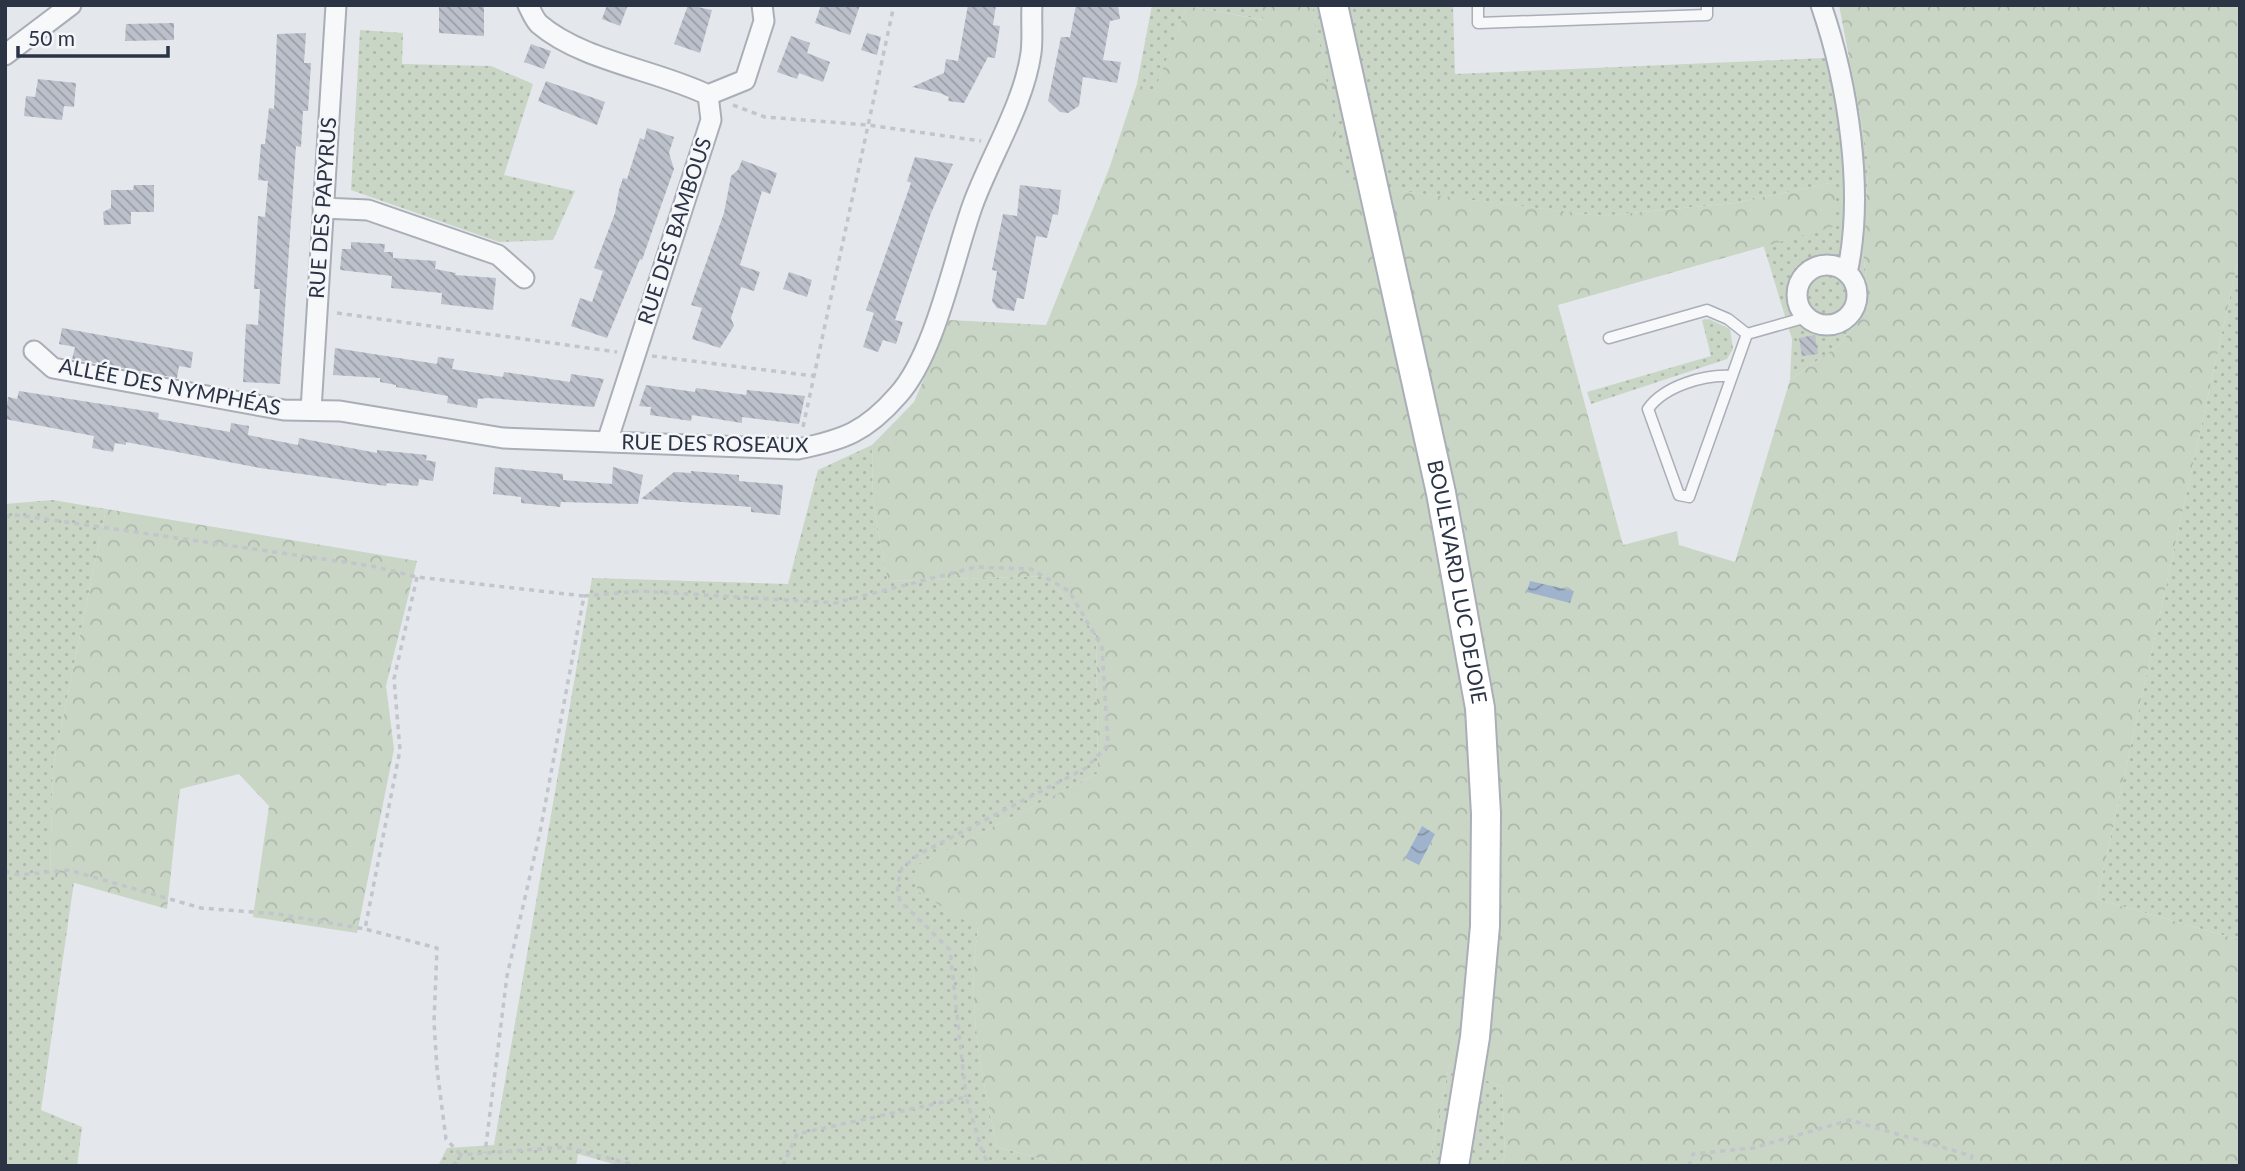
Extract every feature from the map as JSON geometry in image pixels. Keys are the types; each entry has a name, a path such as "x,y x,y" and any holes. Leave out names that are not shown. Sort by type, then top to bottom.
{"main road":[{"name":"BOULEVARD LUC DEJOIE","path":"1333,5 1441,493 1480,708 1486,814 1485,926 1475,1037 1454,1166"}],"street":[{"path":"5,55 71,5"},
{"name":"RUE DES PAPYRUS","path":"311,410 336,5"},
{"path":"528,5 538,23 575,46 686,85 708,96 745,80 764,21 762,5"},
{"name":"RUE DES ROSEAUX","path":"311,410 340,411 503,438 798,449 841,440 872,420 899,394 916,368 973,205 1000,144 1031,54 1032,5"},
{"path":"1821,5 1831,32 1856,169 1853,247 1847,273"},
{"name":"RUE DES BAMBOUS","path":"607,442 711,120 708,96"},
{"path":"323,208 368,211 498,255 524,278"},
{"path":"1830,265 1847,273 1853,281 1856,301 1845,318 1826,325 1807,317 1801,310 1797,292 1805,275 1812,269 1830,265"},
{"name":"ALLÉE DES NYMPHÉAS","path":"34,351 53,368 284,410 311,410"}],"lane":[{"path":"1478,5 1478,23 1707,15 1707,5"},
{"path":"1609,338 1707,310 1728,320 1747,334"},
{"path":"1747,334 1807,317"},
{"path":"1732,376 1712,375 1656,397 1648,409 1679,495 1689,497 1747,334"}],"path":[{"path":"798,449 894,5"},
{"path":"708,96 765,117 867,125 1000,144"},
{"path":"336,300 336,313 814,376"},
{"path":"5,517 17,515 331,560 417,576 584,596 640,591 835,603 976,567 1031,569 1069,591 1102,647 1108,746 1086,768 919,854 902,868 897,886 900,901 950,950 966,1097 983,1154 990,1166"},
{"path":"365,929 400,750 394,679 417,576"},
{"path":"485,1153 507,976 540,832 584,596"},
{"path":"5,872 19,875 69,870 201,908 278,914 365,929 437,948 434,1022 437,1069 446,1139 461,1155"},
{"path":"783,1166 797,1135 966,1097"},
{"path":"1689,1166 1693,1154 1753,1148 1850,1120 1972,1156 1969,1166"},
{"path":"453,1166 461,1155 565,1147 639,1166"}],"green space":[{"path":"1152,5 1261,5 1264,20 1187,6 1154,93 1137,84"},
{"path":"1261,5 1312,5 1346,184 1601,216 1735,203 1835,182 1836,226 1558,305 1623,545 1677,531 1679,545 1735,562 1790,380 1839,345 1857,323 1868,294 1862,244 1869,162 1839,5 2240,5 2240,251 2097,899 2240,940 2240,1166 1502,1166 1505,1154 1502,1087 1449,1065 1429,1166 1068,1166 997,1147 977,1039 974,985 978,929 917,891 918,865 1098,773 1096,634 1046,576 888,581 873,504 872,445 914,402 949,320 1046,325 1109,169 1137,84 1154,92 1187,6 1263,20"},
{"path":"1312,5 1453,5 1455,74 1849,57 1869,162 1862,244 1868,294 1857,323 1839,345 1790,380 1792,339 1763,244 1835,226 1835,182 1735,203 1601,216 1345,184"},
{"path":"360,30 403,33 402,64 491,66 533,84 504,175 575,191 553,240 499,242 351,190"},
{"path":"2240,251 2240,940 2097,899"},
{"path":"1709,319 1730,329 1733,349 1727,359 1591,404 1587,392 1711,356 1702,320"},
{"path":"872,445 873,504 888,581 1046,576 1096,634 1098,773 919,865 978,928 974,985 977,1039 997,1147 1068,1166 620,1166 578,1154 576,1166 438,1166 447,1148 494,1145 592,578 788,584 818,470"},
{"path":"53,500 106,509 53,767 50,875 74,882 41,1110 82,1127 77,1166 5,1166 5,504"},
{"path":"106,509 417,561 386,686 394,749 357,933 253,917 269,806 239,774 180,789 167,909 50,876 53,767"},
{"path":"1449,1065 1502,1087 1505,1154 1502,1166 1429,1166"}],"water":[{"path":"1530,581 1574,591 1570,603 1527,592"},
{"path":"1422,826 1435,834 1419,865 1405,858"}],"building":[{"path":"484,5 484,36 439,33 439,7"},
{"path":"607,5 628,5 620,26 602,19"},
{"path":"688,5 712,10 700,53 674,44"},
{"path":"821,5 860,5 850,35 815,23"},
{"path":"968,5 996,5 993,25 1000,26 995,58 988,57 964,103 948,101 949,97 940,93 912,87 944,73 946,59 958,61"},
{"path":"1076,5 1118,5 1120,19 1110,21 1103,60 1121,62 1117,83 1083,77 1079,106 1068,113 1060,112 1048,101 1061,37 1070,37"},
{"path":"174,23 174,40 125,41 126,24"},
{"path":"306,33 304,63 311,63 308,111 303,111 301,147 296,146 280,384 243,382 246,324 258,325 260,289 254,289 258,216 265,217 268,181 258,180 261,144 265,144 269,108 274,109 277,34"},
{"path":"867,33 881,37 877,55 861,50"},
{"path":"791,36 810,43 807,53 830,62 823,82 799,73 797,79 777,72"},
{"path":"531,44 551,51 544,69 524,62"},
{"path":"38,79 76,83 74,107 64,106 62,120 24,116 26,96 35,97"},
{"path":"546,81 605,102 597,125 538,101"},
{"path":"647,128 674,137 669,153 674,169 642,260 640,259 607,338 571,326 580,298 592,302 603,271 594,268 615,213 623,178 627,179 640,138 644,140"},
{"path":"915,157 953,164 931,213 895,320 903,322 896,344 883,340 878,352 863,347 874,313 866,310 911,183 907,181"},
{"path":"742,160 777,173 770,194 762,191 740,265 760,272 754,291 741,287 731,318 734,326 720,348 692,339 702,308 691,305 724,213 731,176 738,170"},
{"path":"134,185 154,185 154,212 131,212 131,224 104,225 103,212 111,208 111,190 133,190"},
{"path":"1020,185 1061,190 1058,215 1053,214 1047,238 1036,236 1024,299 1017,298 1014,311 997,308 992,301 997,271 992,270 1003,214 1017,216"},
{"path":"351,242 385,244 384,252 393,252 393,258 436,261 435,269 456,273 455,275 496,278 493,310 441,304 442,293 391,288 392,276 340,270 342,249 351,249"},
{"path":"789,272 812,280 807,297 783,289"},
{"path":"62,328 193,352 191,368 179,366 177,378 72,359 75,347 59,344"},
{"path":"1815,335 1818,354 1802,356 1799,338"},
{"path":"335,348 437,364 438,357 454,359 452,369 503,377 504,372 570,382 571,374 604,379 594,407 488,398 478,399 477,408 447,403 448,396 396,387 380,382 380,378 333,375"},
{"path":"646,385 695,392 696,388 746,395 747,390 805,396 799,424 742,417 742,423 692,415 691,421 650,415 651,407 639,406"},
{"path":"19,391 159,413 158,419 230,432 231,423 249,426 248,435 298,445 299,438 377,453 377,450 427,455 426,460 436,462 433,481 419,479 418,486 387,483 386,486 260,468 126,442 126,445 115,443 113,452 92,448 94,436 5,419 8,397 17,399"},
{"path":"495,467 563,474 563,480 612,484 613,467 643,475 638,504 561,502 560,507 521,503 521,497 493,494"},
{"path":"674,472 739,475 739,481 783,485 780,515 751,512 751,507 641,499"}]}
